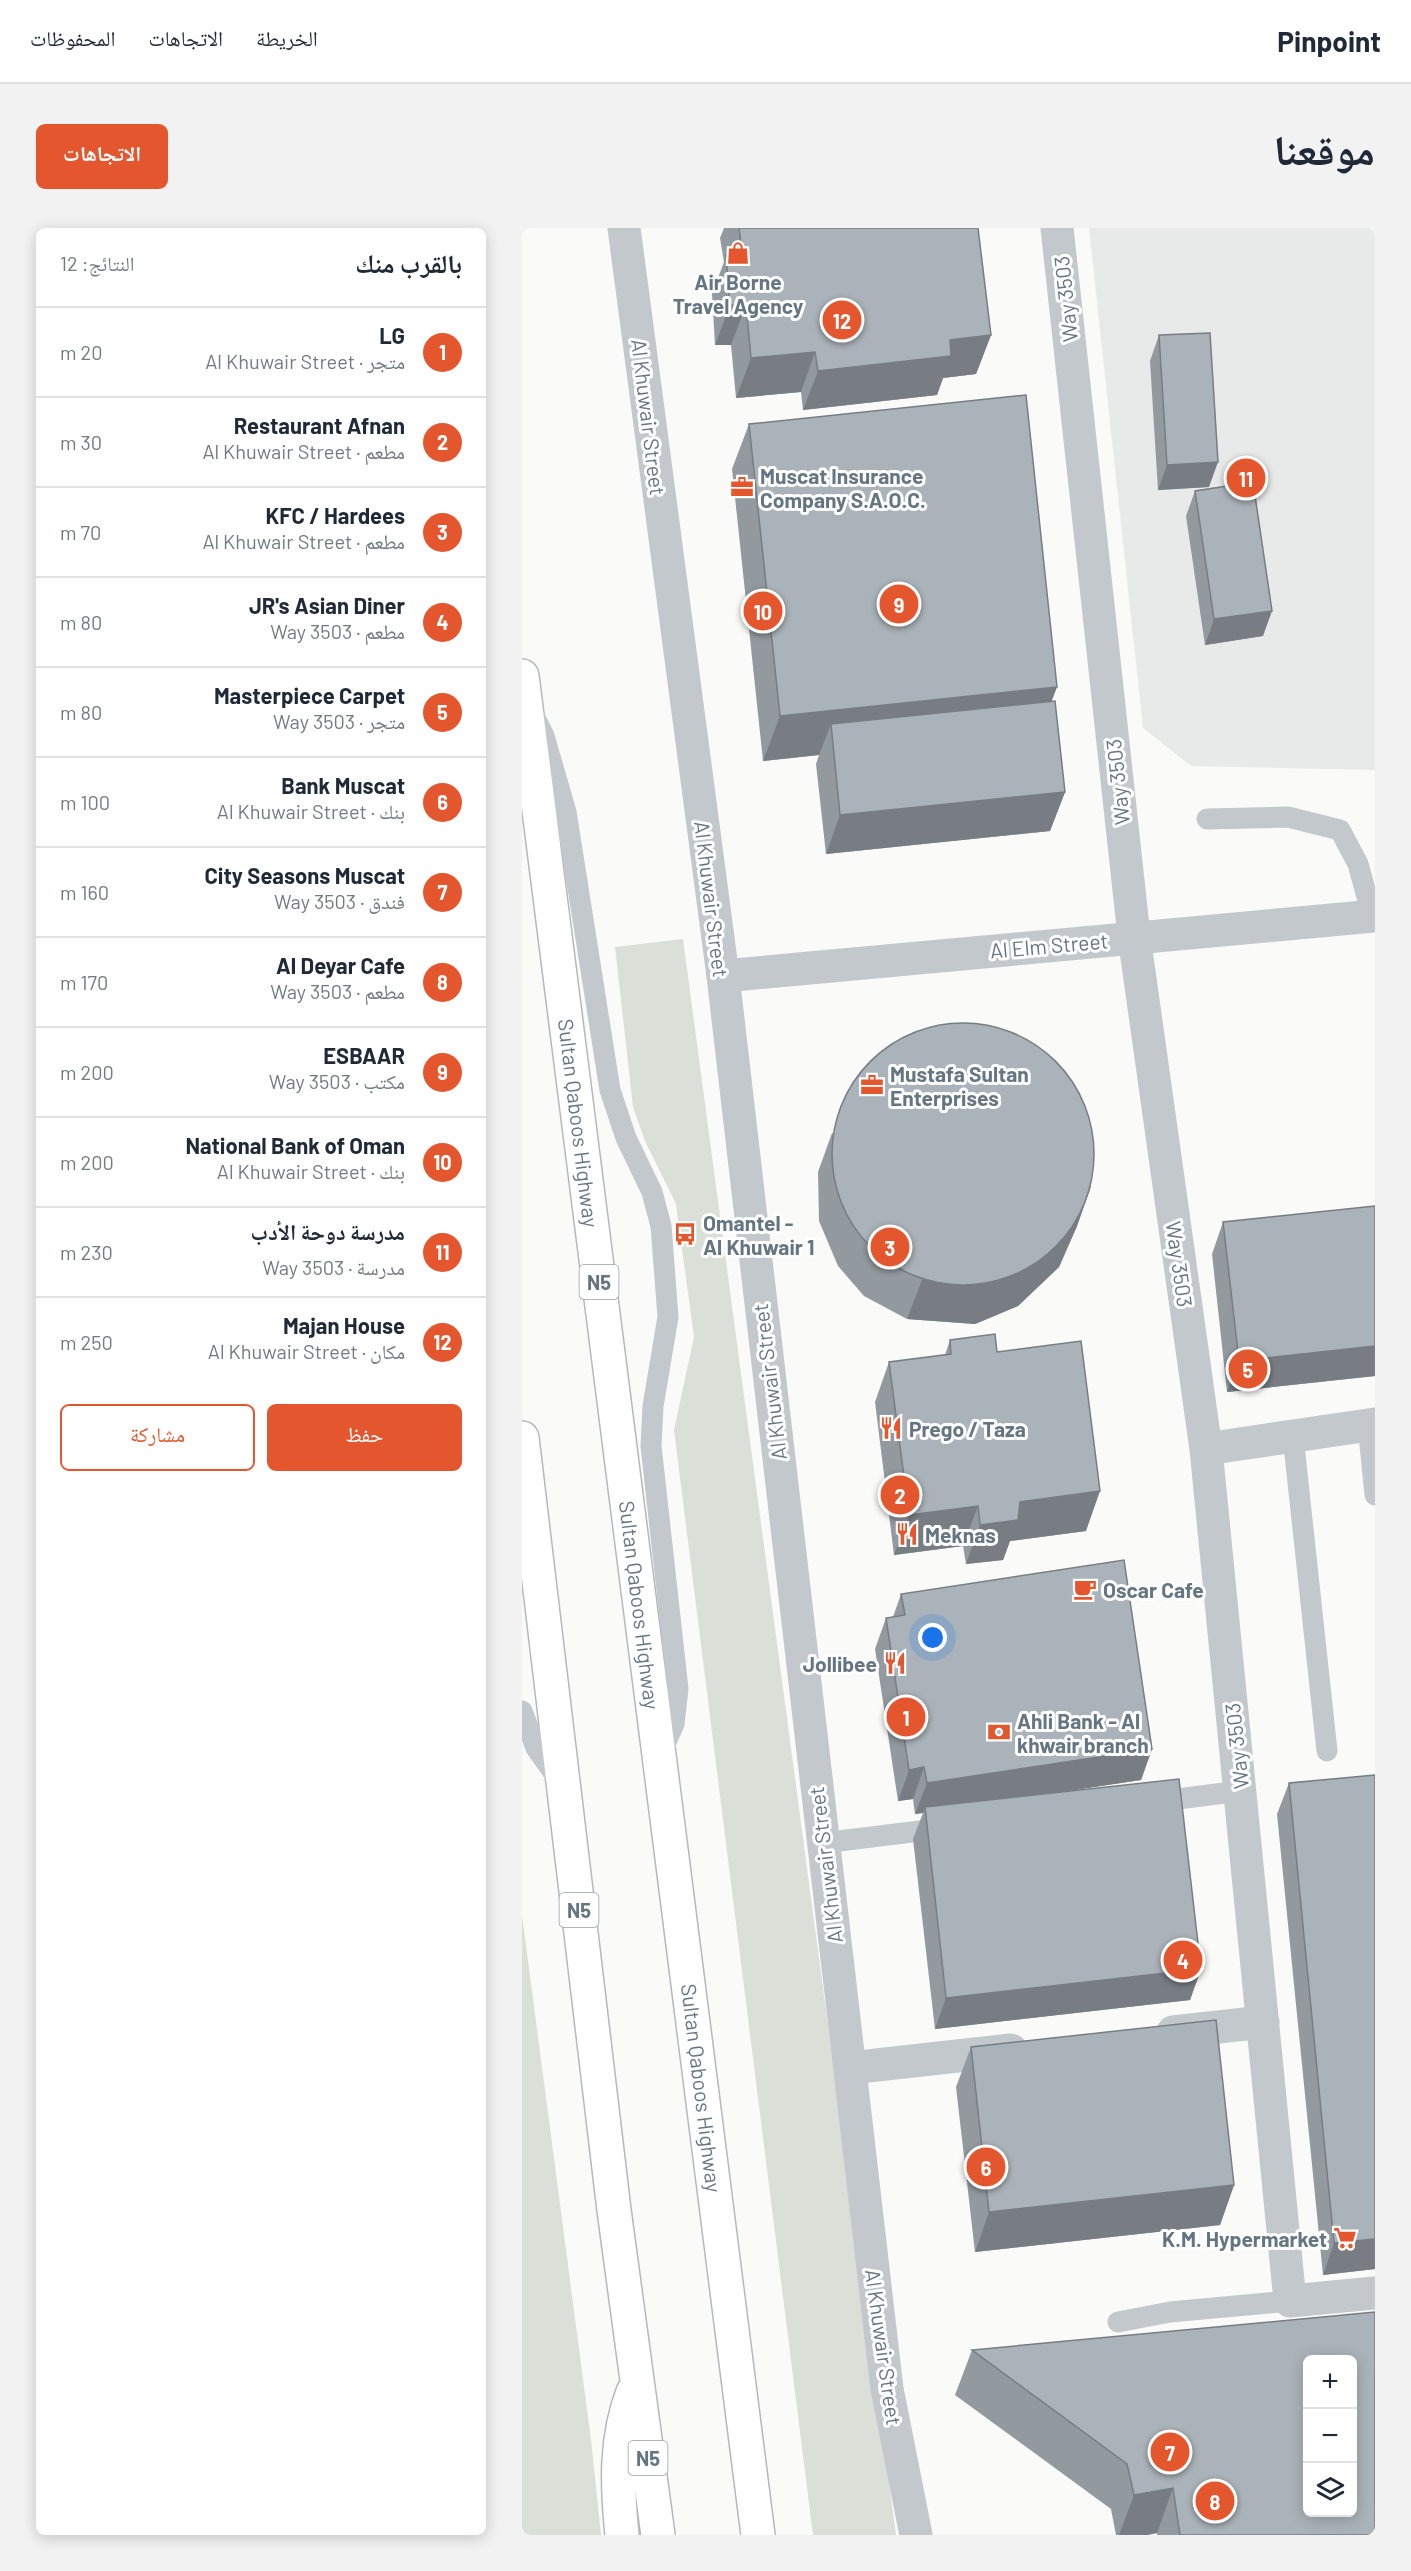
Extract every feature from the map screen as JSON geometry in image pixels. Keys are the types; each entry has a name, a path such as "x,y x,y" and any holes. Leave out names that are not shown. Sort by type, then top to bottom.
{"highway":[{"name":"Sultan Qaboos Highway","path":"523,687 758,2535"},
{"name":"N5","path":"522,1438 637,2382 658,2535"},
{"path":"622,2535 618,2457 628,2406 637,2382"}],"street":[{"name":"Al Khuwair Street","path":"624,228 723,976 887,2389 916,2535"},
{"name":"Way 3503","path":"1057,228 1134,936 1206,1449 1290,2301"},
{"name":"Al Elm Street","path":"723,976 1134,936 1373,916"},
{"path":"1206,1449 1371,1425"},
{"path":"1145,2035 1263,2022"},
{"path":"850,2068 1039,2047"},
{"path":"1290,2301 1375,2293"}],"lane":[{"path":"523,687 544,736 566,812 610,1090 626,1138 652,1192 662,1226 668,1317 653,1406 652,1456 678,1689 674,1724 659,1756"},
{"path":"1207,819 1288,817 1340,830 1358,864 1373,916"},
{"path":"1371,1425 1375,1495"},
{"path":"1293,1436 1327,1751"},
{"path":"522,1711 536,1748 564,1787"},
{"path":"1136,1804 1240,1791"},
{"path":"823,1844 962,1826"},
{"path":"1118,2322 1170,2312 1290,2301"}],"shaded area":[{"path":"1089,228 1375,228 1375,770 1191,766 1143,728"},
{"path":"683,939 896,2535 813,2535 674,1430 694,1337 676,1204 645,1141 633,1107 615,947"},
{"path":"522,1915 591,2440 601,2535 522,2535"}],"building":[{"path":"739,228 978,228 991,335 950,340 951,356 818,371 815,352 751,358 746,305 730,305 726,255 742,252"},
{"path":"1210,333 1218,462 1167,465 1159,335"},
{"path":"1026,395 1057,687 780,716 749,424"},
{"path":"1253,482 1272,611 1214,619 1195,491"},
{"path":"1055,701 1065,792 840,815 831,724"},
{"path":"963,1023 989,1026 1013,1033 1036,1045 1056,1061 1072,1081 1084,1104 1091,1128 1094,1154 1091,1180 1084,1204 1072,1227 1056,1247 1036,1263 1013,1275 989,1282 963,1285 937,1282 913,1275 890,1263 870,1247 854,1227 842,1204 835,1180 832,1154 835,1128 842,1104 854,1081 870,1061 890,1045 913,1033 937,1026"},
{"path":"1375,1206 1375,1346 1239,1361 1223,1222"},
{"path":"995,1334 997,1352 1081,1341 1100,1491 1020,1502 1018,1520 980,1525 978,1506 909,1515 889,1362 951,1354 950,1340"},
{"path":"1124,1560 1152,1749 927,1783 924,1767 909,1770 886,1618 905,1615 901,1594"},
{"path":"1375,1775 1375,2239 1334,2243 1289,1783"},
{"path":"1179,1779 1201,1969 946,1998 925,1807"},
{"path":"1216,2020 1234,2185 989,2212 971,2047"},
{"path":"1375,2312 1375,2535 1180,2535 1173,2488 1134,2495 1127,2464 972,2350"}],"place":[{"name":"Air Borne Travel Agency","path":"738,253"},
{"name":"Majan House","path":"842,320"},
{"name":"مدرسة دوحة الأدب","path":"1246,478"},
{"name":"Muscat Insurance Company S.A.O.C.","path":"742,487"},
{"name":"ESBAAR","path":"899,604"},
{"name":"National Bank of Oman","path":"763,611"},
{"name":"Mustafa Sultan Enterprises","path":"872,1085"},
{"name":"Omantel - Al Khuwair 1","path":"685,1234"},
{"name":"KFC / Hardees","path":"890,1247"},
{"name":"Masterpiece Carpet","path":"1248,1369"},
{"name":"Prego / Taza","path":"891,1428"},
{"name":"Restaurant Afnan","path":"900,1495"},
{"name":"Meknas","path":"907,1534"},
{"name":"Oscar Cafe","path":"1085,1589"},
{"name":"Jollibee","path":"895,1663"},
{"name":"LG","path":"906,1717"},
{"name":"Ahli Bank - Al khwair branch","path":"999,1732"},
{"name":"JR's Asian Diner","path":"1183,1960"},
{"name":"Bank Muscat","path":"986,2167"},
{"name":"K.M. Hypermarket","path":"1345,2238"},
{"name":"City Seasons Muscat","path":"1170,2452"},
{"name":"Al Deyar Cafe","path":"1215,2501"}]}
